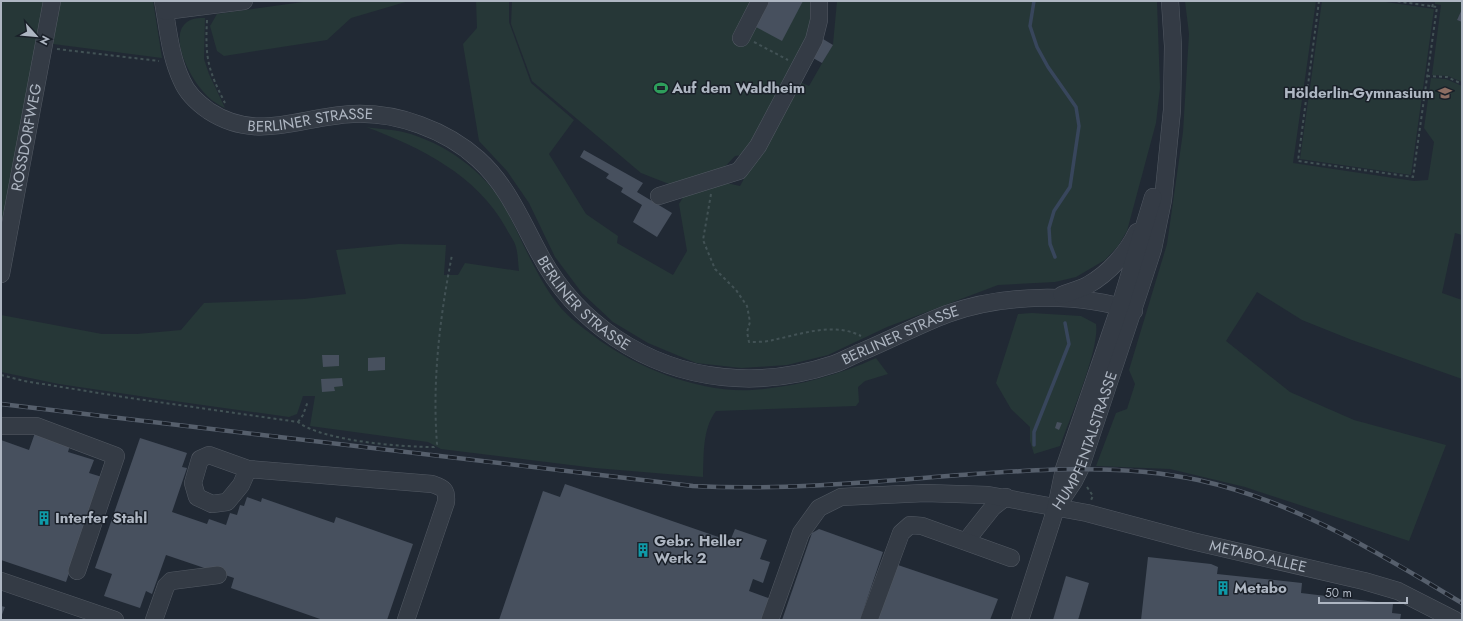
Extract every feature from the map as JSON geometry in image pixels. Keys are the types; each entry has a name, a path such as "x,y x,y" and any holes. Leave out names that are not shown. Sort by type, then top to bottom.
{"street":[{"name":"ROSSDORFWEG","path":"1,273 52,1"},
{"path":"164,6 210,6 244,1"},
{"path":"742,37 760,1"},
{"path":"659,196 739,171 758,146 814,40 819,20 819,1"},
{"name":"HUMPFENTALSTRASSE","path":"1020,620 1056,508 1064,469 1127,308 1153,249 1163,200 1172,110 1173,46 1170,1"},
{"name":"BERLINER STRASSE","path":"164,6 172,56 183,85 200,105 224,120 250,128 271,127 351,114 367,114 412,122 446,137 477,158 497,180 513,203 548,269 578,307 602,329 629,347 680,368 698,373 724,377 763,378 794,374 836,364 951,313 974,306 1058,297 1098,301 1127,308"},
{"name":"HUMPFENTALSTRASSE","path":"1127,308 1151,206 1167,148"},
{"path":"1058,297 1088,285 1121,257 1134,238 1151,206"},
{"path":"1,426 36,426 116,456 77,571"},
{"path":"248,469 432,484 444,488 447,493 446,502 406,620"},
{"name":"METABO-ALLEE","path":"770,620 801,534 820,508 841,497 925,493 1006,497 1087,513 1200,543 1364,581 1398,591 1427,613 1455,620"},
{"path":"966,541 993,507 1006,497"},
{"path":"869,620 901,533 910,525 922,526 1011,558"},
{"path":"154,620 166,586 171,580 218,575"},
{"path":"1,581 115,620"}],"path":[{"path":"1319,1 1298,161 1413,177 1437,7 1395,1"},
{"path":"1432,7 1434,1"},
{"path":"210,6 205,46 207,59 211,75 226,106"},
{"path":"742,37 801,67"},
{"path":"59,50 154,60"},
{"path":"1427,76 1447,77 1462,84"},
{"path":"714,179 703,240 715,269 736,290 747,306 750,322 747,332 749,342 772,340 797,333 817,330 853,332 862,336"},
{"path":"1,375 24,381 130,398 298,422 307,429 338,437 406,446 434,447 437,444 434,411 435,386 452,255"},
{"path":"298,422 303,415 308,401"}],"shaded area":[{"path":"1,1 45,1 1,230"},
{"path":"59,1 153,1 162,58 53,44"},
{"path":"310,1 409,1 351,18 327,40 224,56 217,51 210,26 217,14"},
{"path":"476,1 509,1 509,22 531,83 574,120 549,154 586,214 618,236 617,243 673,275 687,251 679,204 686,192 718,181 740,186 798,81 809,86 833,44 837,1 1157,1 1160,88 1156,123 1127,231 1118,246 1105,260 1076,277 1055,282 998,285 887,327 828,355 787,365 741,368 696,363 648,343 613,322 582,293 555,257 529,203 507,171 479,141 463,44 477,28"},
{"name":"Auf dem Waldheim","path":"512,1 814,1 809,39 749,154 735,156 719,173 674,186 641,173 532,81 511,24"},
{"path":"1185,1 1316,1 1293,163 1414,181 1428,180 1434,142 1424,128 1431,78 1446,79 1462,86 1462,235 1455,233 1442,293 1462,300 1462,379 1352,340 1302,320 1257,292 1226,341 1290,392 1354,420 1446,445 1409,541 1245,487 1170,469 1096,466 1116,413 1127,409 1135,384 1129,370 1167,244 1183,132 1189,34"},
{"path":"1322,1 1379,1 1434,9 1411,175 1300,159"},
{"path":"1435,1 1462,1 1462,9 1457,20 1462,22 1462,82 1448,76 1432,75 1441,5 1435,4"},
{"path":"205,18 204,59 209,74 225,108 209,98 196,83 187,66 180,46 182,28 187,22 193,19"},
{"path":"366,127 398,131 434,143 462,160 475,171 498,195 536,270 550,293 566,314 615,351 652,369 692,383 712,388 732,390 768,389 815,380 876,358 888,374 865,381 858,387 859,402 856,406 716,411 711,418 706,434 703,477 595,468 441,449 428,442 310,426 315,396 303,396 297,414 289,417 59,384 1,372 1,315 102,334 137,334 181,330 204,303 304,299 346,294 336,250 399,244 446,245 444,275 458,275 465,263 519,271 514,242 494,209 479,193 463,178 445,165 407,144"},
{"path":"1032,313 1081,316 1096,324 1096,335 1089,366 1060,446 1034,454 1030,441 1030,427 1011,409 996,383 1018,314"}],"building":[{"path":"768,1 803,1 782,41 754,26"},
{"path":"1462,9 1462,22 1457,20"},
{"path":"823,39 833,45 822,63 813,58"},
{"path":"584,150 643,183 637,192 672,213 657,237 633,222 642,205 621,192 623,188 606,178 609,174 580,157"},
{"path":"322,355 339,355 339,366 323,367"},
{"path":"385,357 385,370 368,371 368,358"},
{"path":"342,378 343,386 334,387 335,391 322,392 321,379"},
{"path":"1057,422 1062,423 1059,430 1055,428"},
{"name":"Interfer Stahl","path":"36,430 71,442 68,452 94,460 89,473 102,477 66,582 1,560 1,440 29,450"},
{"path":"140,438 187,453 182,467 187,468 172,512 207,524 209,519 226,525 230,513 237,515 240,505 244,506 247,497 261,502 262,498 334,523 336,517 413,544 387,620 323,620 231,588 234,578 166,555 152,594 146,591 140,608 104,596 112,574 95,568"},
{"name":"Gebr. Heller Werk 2","path":"565,484 730,541 735,529 767,540 760,559 770,562 763,583 753,579 749,591 771,599 764,620 499,620 543,491 560,497"},
{"path":"819,529 883,552 860,620 782,620 812,533"},
{"name":"Metabo","path":"1148,557 1211,564 1218,567 1217,574 1302,583 1301,593 1393,604 1392,613 1401,614 1400,620 1141,620"},
{"path":"895,564 998,599 990,620 876,620"},
{"path":"1066,576 1089,583 1078,620 1053,620"},
{"path":"1,606 5,607 1,617"}],"waterway":[{"path":"1034,1 1030,26 1037,47 1048,67 1076,107 1079,126 1070,187 1054,211 1049,228 1050,244 1055,257"},
{"path":"1034,445 1034,432 1069,344 1065,323"}],"railway":[{"path":"1,404 693,486 798,486 1058,469 1114,470 1170,475 1234,489 1302,515 1367,548 1462,603"}],"place":[{"name":"Auf dem Waldheim","path":"661,88"},
{"name":"Hölderlin-Gymnasium","path":"1445,93"},
{"name":"Interfer Stahl","path":"44,518"},
{"name":"Gebr. Heller Werk 2","path":"643,550"},
{"name":"Metabo","path":"1223,588"}]}
